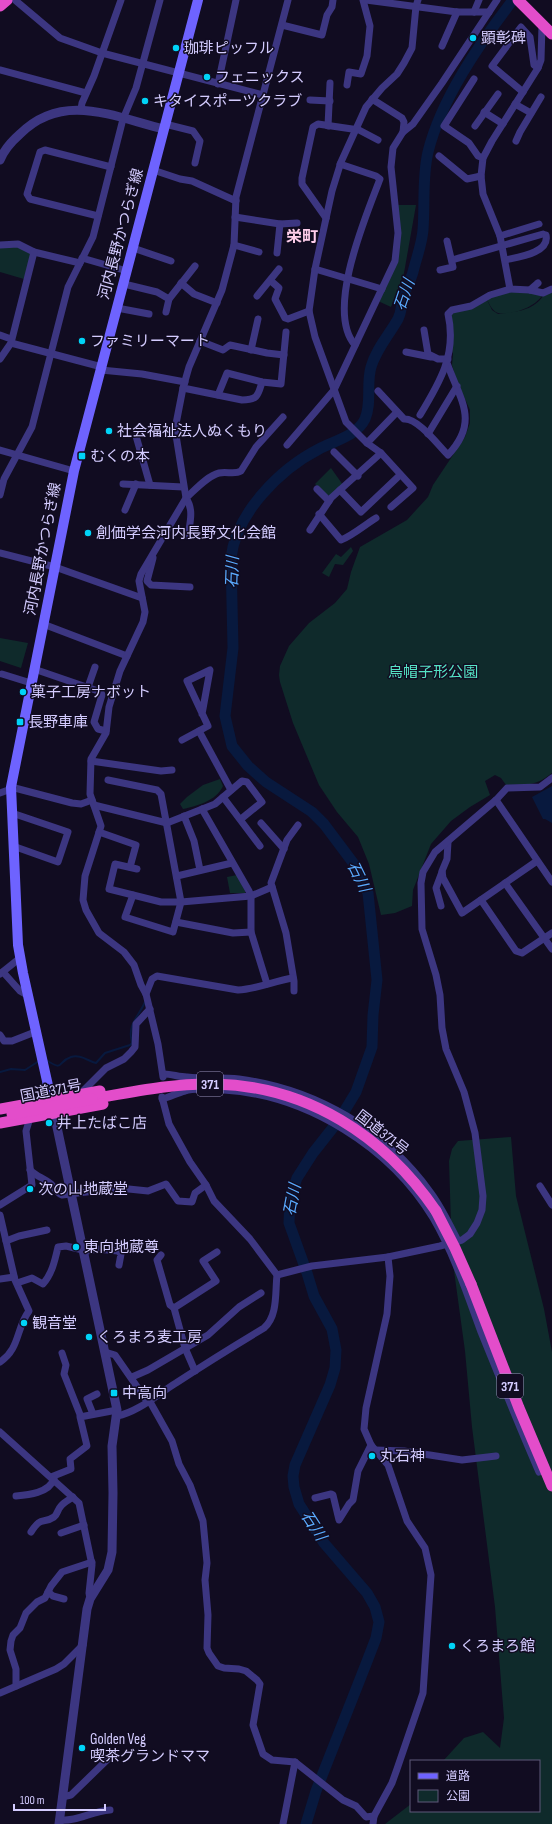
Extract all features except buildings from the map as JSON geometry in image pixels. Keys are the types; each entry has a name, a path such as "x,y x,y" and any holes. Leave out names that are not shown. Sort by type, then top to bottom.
{"highway":[{"path":"0,6 7,0"},
{"path":"518,0 552,34"},
{"path":"0,1109 161,1080 174,1080 187,1085"},
{"name":"国道371号","path":"0,1116 160,1087 216,1084 260,1089 296,1099 326,1111 357,1130 396,1161 408,1174 436,1211 471,1284 519,1408 552,1486"},
{"path":"0,1123 132,1098 173,1092 187,1085"}],"main road":[{"name":"河内長野かつらぎ線","path":"54,1113 20,958 11,788 74,471 198,0"}],"street":[{"path":"15,0 60,38 102,53 263,95"},
{"path":"81,109 121,0"},
{"path":"0,495 4,479 32,427 68,287 93,237 123,119 136,88 160,0"},
{"path":"218,84 236,0"},
{"path":"188,536 192,511 183,487 175,429 184,385 200,341 222,290 234,245 236,201 288,0"},
{"path":"282,25 322,35 327,15 332,8 333,0"},
{"path":"347,85 349,72 361,74 367,56 370,26 363,0"},
{"path":"366,0 417,3 457,12 489,12"},
{"path":"474,12 479,0"},
{"path":"287,445 334,390 395,261 397,249 397,210 391,167 393,148 403,132 413,124 442,83 497,0"},
{"path":"391,507 413,488 381,454 367,443 346,422 315,337 309,310 315,269 340,164 354,130 372,99 397,74 412,48 417,3"},
{"path":"442,46 457,12"},
{"path":"510,289 500,236 483,194 481,176 483,158 538,68 541,60 542,25"},
{"path":"523,92 492,66 521,27 530,37 534,65 538,68"},
{"path":"0,70 54,83 86,93"},
{"path":"474,79 444,126 469,143 478,156 483,158"},
{"path":"328,126 330,83"},
{"path":"475,126 498,94"},
{"path":"516,141 541,97"},
{"path":"372,99 402,118 404,122 403,132"},
{"path":"310,100 330,101"},
{"path":"515,104 531,114"},
{"path":"0,160 11,143 34,122 54,113 65,110 81,109 100,112 123,119 193,131 200,141 195,163"},
{"path":"484,112 503,124"},
{"path":"326,218 302,184 313,127 318,124 359,130 378,140"},
{"path":"98,216 30,199 27,194 40,152 45,150 111,167"},
{"path":"439,156 467,179 481,176"},
{"path":"340,164 376,176 380,179 360,233 348,278 345,323 351,340 355,345"},
{"path":"153,170 180,179 192,181 236,201"},
{"path":"235,217 280,224 297,223"},
{"path":"277,253 280,224"},
{"path":"500,236 539,224"},
{"path":"452,260 545,234 546,242 539,249 526,255 505,260"},
{"path":"440,270 453,266 447,240"},
{"path":"0,245 18,244 34,252 81,260 127,271"},
{"path":"234,245 260,252"},
{"path":"133,248 171,261"},
{"path":"0,358 11,341 34,252"},
{"path":"166,312 169,299 195,266"},
{"path":"257,296 271,281 279,268"},
{"path":"315,269 382,289"},
{"path":"271,281 279,288 275,299 285,318 288,319 309,310"},
{"path":"181,283 194,294 216,303"},
{"path":"530,290 538,283"},
{"path":"124,284 157,292 169,299"},
{"path":"420,415 440,383 448,361 451,334 448,314 452,310 471,306 490,295 510,289 530,290 543,293 552,288"},
{"path":"117,308 149,314"},
{"path":"251,350 258,319"},
{"path":"424,330 428,354 431,357"},
{"path":"218,395 227,373 262,382 281,384 286,332"},
{"path":"0,335 11,341 50,354 102,368 142,374 218,395 242,400 252,400 257,396 262,382"},
{"path":"200,341 223,350 230,345 284,355"},
{"path":"406,352 448,361"},
{"path":"378,391 404,419 408,419 420,426 448,455 457,445 465,427 466,416 457,386 450,374 448,361"},
{"path":"428,434 457,386"},
{"path":"367,443 398,412"},
{"path":"283,417 256,447 241,471 237,473 218,473 208,478 186,498 141,574 139,581 145,612 143,622 120,671 108,707 106,732 93,753 91,761 90,794 101,826 85,876 83,900 86,910 99,933 130,958 146,994 150,1008 163,1076 238,1079 270,1084 316,1100 349,1116 367,1128 404,1160 432,1194 458,1241"},
{"path":"136,436 150,485"},
{"path":"0,450 74,471"},
{"path":"334,452 358,476"},
{"path":"310,530 329,500 358,476 381,454"},
{"path":"340,490 361,512 400,475"},
{"path":"123,484 183,487"},
{"path":"125,510 136,484"},
{"path":"317,489 329,500"},
{"path":"319,514 342,540 349,538 359,528 376,518"},
{"path":"154,552 147,581 151,585 190,587"},
{"path":"0,553 55,567 142,598"},
{"path":"43,624 127,656"},
{"path":"88,687 95,667"},
{"path":"34,669 102,692 94,722 98,729 106,732"},
{"path":"182,740 208,726 202,714 187,681 210,670 202,714"},
{"path":"2,674 31,684"},
{"path":"199,731 232,790"},
{"path":"91,761 161,771 172,770"},
{"path":"277,1275 312,1266 388,1257 458,1241 470,1234 477,1223 482,1210 483,1196 475,1133 464,1092 446,1049 442,1028 440,995 422,928 420,900 424,872 435,852 496,800 507,788 540,787 552,778"},
{"path":"108,780 157,790 161,794 181,902 173,932 125,917 133,895"},
{"path":"0,793 11,788 72,803 81,804 93,802 167,823 215,804 242,781 247,782 262,802 241,819"},
{"path":"223,797 260,846"},
{"path":"496,800 552,882"},
{"path":"202,809 251,896 251,932 268,984"},
{"path":"12,813 68,832 58,862 13,846"},
{"path":"184,816 194,841 200,870"},
{"path":"261,823 284,849"},
{"path":"294,991 286,933 271,883 287,840 298,825"},
{"path":"99,832 136,845 134,868 115,864 109,889 161,902 181,902 251,896 272,887"},
{"path":"440,906 436,888 447,858 448,842"},
{"path":"442,871 447,888 462,913 537,861"},
{"path":"177,876 232,863"},
{"path":"505,883 552,949"},
{"path":"481,900 516,951 522,953 552,933"},
{"path":"176,922 233,933 251,932"},
{"path":"20,958 2,973 20,991 27,995"},
{"path":"146,994 152,979 157,976 238,990 252,989 276,981 293,978"},
{"path":"78,1095 106,1068 124,1059 131,1052 135,1047 134,1032 136,1024 150,1008"},
{"path":"0,1035 4,1041 12,1041 36,1032"},
{"path":"82,1417 93,1414 125,1414 148,1401 270,1323 273,1315 277,1275 250,1239 214,1201 169,1124 162,1098 176,1095 185,1090 249,1093 273,1098 322,1117 360,1141 391,1166 424,1205 446,1244 538,1472"},
{"path":"54,1113 117,1413 112,1446 112,1552 108,1570 90,1599 87,1609 59,1822 70,1821 97,1812 110,1810"},
{"path":"0,1205 32,1185 26,1131 30,1118"},
{"path":"30,1170 37,1177 51,1184 59,1194 72,1194 119,1188 148,1191 166,1184 178,1200 192,1202 195,1194 206,1185"},
{"path":"540,1186 552,1205"},
{"path":"0,1215 15,1280 29,1311 22,1320 21,1328 12,1352 0,1362"},
{"path":"6,1241 19,1236 47,1230"},
{"path":"0,1279 15,1280 32,1278 43,1284 54,1264 58,1247 66,1246 83,1250 97,1249 118,1251 121,1254 119,1265"},
{"path":"174,1308 216,1281 203,1261 217,1252"},
{"path":"162,1255 157,1260 170,1306 174,1308 185,1348 195,1371"},
{"path":"373,1824 374,1816 392,1783 423,1693 431,1575 425,1548 407,1521 388,1465 373,1448 364,1429 364,1420 387,1314 390,1276 388,1257"},
{"path":"132,1377 148,1370 208,1335 239,1307 261,1293"},
{"path":"105,1352 115,1355 148,1401 172,1441 179,1464 190,1485 204,1521 207,1563 205,1580 209,1653 218,1666 239,1669 257,1680 260,1684 253,1725 263,1754 266,1758 272,1760 298,1764 342,1800 356,1806 366,1817"},
{"path":"52,1478 71,1469 70,1458 87,1446 80,1417 82,1417 64,1374 66,1365 62,1353"},
{"path":"93,1414 87,1399 97,1394"},
{"path":"0,1432 74,1496 79,1503 92,1562 89,1593 90,1599"},
{"path":"373,1448 390,1449 462,1460 496,1456"},
{"path":"315,1498 331,1494 333,1496 339,1520 353,1500 358,1471 373,1448"},
{"path":"16,1496 28,1495 40,1491 52,1484 52,1478"},
{"path":"31,1529 41,1520 50,1519 56,1516 60,1507 74,1496"},
{"path":"61,1533 84,1525"},
{"path":"16,1686 16,1669 10,1650 11,1641 13,1635 20,1628 26,1613 37,1602 45,1598 51,1586 62,1572 92,1562"},
{"path":"48,1592 53,1596 64,1599"},
{"path":"0,1693 56,1669 64,1664 83,1645"},
{"path":"62,1797 71,1795 108,1759"},
{"path":"283,1824 298,1764"},
{"path":"366,1817 374,1816"},
{"path":"362,1824 366,1817"}],"green space":[{"path":"398,205 416,205 404,273 391,307 378,301 397,262"},
{"path":"15,245 32,254 24,279 0,272 0,248"},
{"path":"509,290 543,294 536,302 524,309 504,314 494,311 486,298"},
{"name":"烏帽子形公園","path":"552,291 552,773 541,781 530,784 506,785 501,778 495,775 485,781 490,795 451,821 431,844 413,890 412,906 395,913 381,915 369,864 358,837 337,812 319,785 293,723 280,682 280,666 289,646 309,623 335,603 347,589 351,572 360,547 407,520 428,497 433,485 465,437 470,423 470,410 456,379 452,365 453,354 448,332 448,315 486,298 492,310 498,314 524,310 540,300 544,294"},
{"path":"331,468 343,485 330,495 327,495 315,484"},
{"path":"351,547 353,551 343,565 335,564 329,577 322,573 336,554 341,557"},
{"path":"0,638 28,643 21,668 0,661"},
{"path":"220,779 223,786 216,796 206,802 183,809 180,804 187,797 203,785"},
{"path":"237,875 245,893 230,893 227,877"},
{"path":"511,1137 516,1196 544,1309 552,1352 552,1824 385,1824 410,1805 410,1812 540,1812 540,1760 444,1760 464,1738 483,1732 500,1748 504,1718 495,1607 472,1427 465,1351 452,1256 449,1161 452,1149 458,1141"}],"water":[{"path":"552,786 552,823 543,819 532,797"}],"waterway":[{"name":"石川","path":"306,1824 316,1791 376,1638 379,1622 375,1607 367,1593 324,1543 299,1504 294,1487 293,1476 295,1465 330,1385 335,1368 336,1350 332,1329 314,1296 289,1223 290,1198 297,1178 313,1153 339,1120 356,1092 372,1047 373,1015 377,980 368,893 354,864 324,824 312,812 266,782 248,766 232,746 225,716 233,648 231,558 241,525 262,494 275,480 304,458 357,430 365,419 368,407 369,380 373,360 399,317 404,295 412,276 420,246 423,230 426,162 434,132 442,112 463,72 513,0"},
{"path":"46,1060 58,1066 66,1059 78,1056 96,1063 105,1053 130,1045 132,1043 132,1026 145,1002"},
{"path":"0,1072 11,1069 25,1070 39,1061"}],"place":[{"name":"顕彰碑","path":"473,38"},
{"name":"珈琲ピッフル","path":"176,48"},
{"name":"フェニックス","path":"207,77"},
{"name":"キタイスポーツクラブ","path":"145,101"},
{"name":"ファミリーマート","path":"82,341"},
{"name":"社会福祉法人ぬくもり","path":"109,431"},
{"name":"むくの本","path":"82,456"},
{"name":"創価学会河内長野文化会館","path":"88,533"},
{"name":"菓子工房ナボット","path":"23,692"},
{"name":"長野車庫","path":"20,722"},
{"name":"井上たばこ店","path":"49,1123"},
{"name":"次の山地蔵堂","path":"30,1189"},
{"name":"東向地蔵尊","path":"76,1247"},
{"name":"観音堂","path":"24,1323"},
{"name":"くろまろ麦工房","path":"89,1337"},
{"name":"中高向","path":"114,1393"},
{"name":"丸石神","path":"372,1456"},
{"name":"くろまろ館","path":"452,1646"},
{"name":"Golden Veg 喫茶グランドママ","path":"82,1748"}],"district":[{"name":"栄町","path":"302,237"}]}
